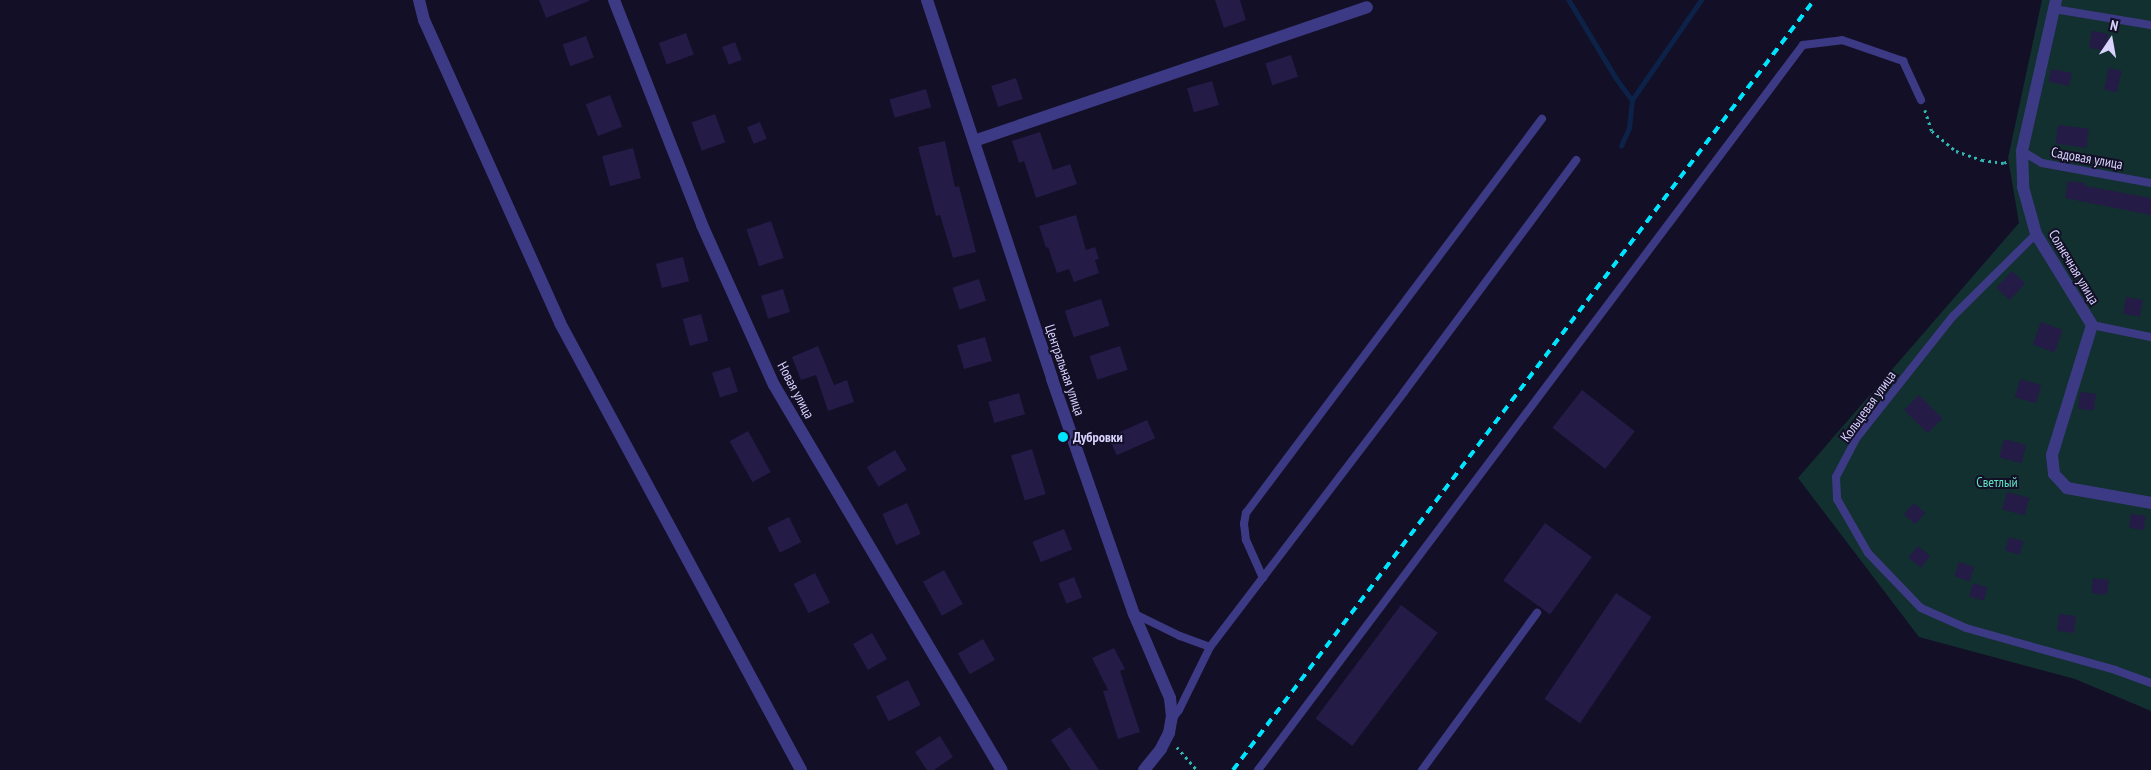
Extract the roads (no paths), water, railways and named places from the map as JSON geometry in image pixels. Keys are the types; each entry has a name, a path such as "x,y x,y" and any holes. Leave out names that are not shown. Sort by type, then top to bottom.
{"street":[{"path":"419,0 424,20 560,323 800,770"},
{"name":"Новая улица","path":"614,0 702,225 774,385 1002,770"},
{"name":"Центральная улица","path":"927,0 1028,311 1134,614 1169,694 1171,723"},
{"name":"Солнечная улица","path":"2055,4 2022,151 2023,187 2036,234 2092,325 2052,455 2054,474 2067,488 2151,503"},
{"path":"974,142 1367,7"},
{"path":"1144,770 1165,743 1171,723"}],"lane":[{"path":"2055,4 2151,25"},
{"path":"1258,770 1803,45 1842,40 1903,61 1921,100"},
{"path":"1263,578 1246,540 1244,524 1246,513 1542,119"},
{"name":"Садовая улица","path":"2022,151 2042,163 2151,183"},
{"path":"1171,723 1210,648 1576,160"},
{"name":"Кольцевая улица","path":"2036,234 1953,316 1857,436 1836,477 1837,499 1868,553 1921,608 1966,628 2115,670 2151,683"},
{"path":"2092,325 2151,337"},
{"path":"1422,770 1537,613"},
{"path":"1134,614 1210,648"}],"waterway":[{"path":"1569,0 1616,78 1632,100"},
{"path":"1621,146 1629,128 1632,100 1701,0"}],"railway":[{"path":"1233,770 1814,0"}],"place":[{"name":"Дубровки","path":"1063,437"}],"park label":[{"name":"Светлый","path":"1997,482"}]}
